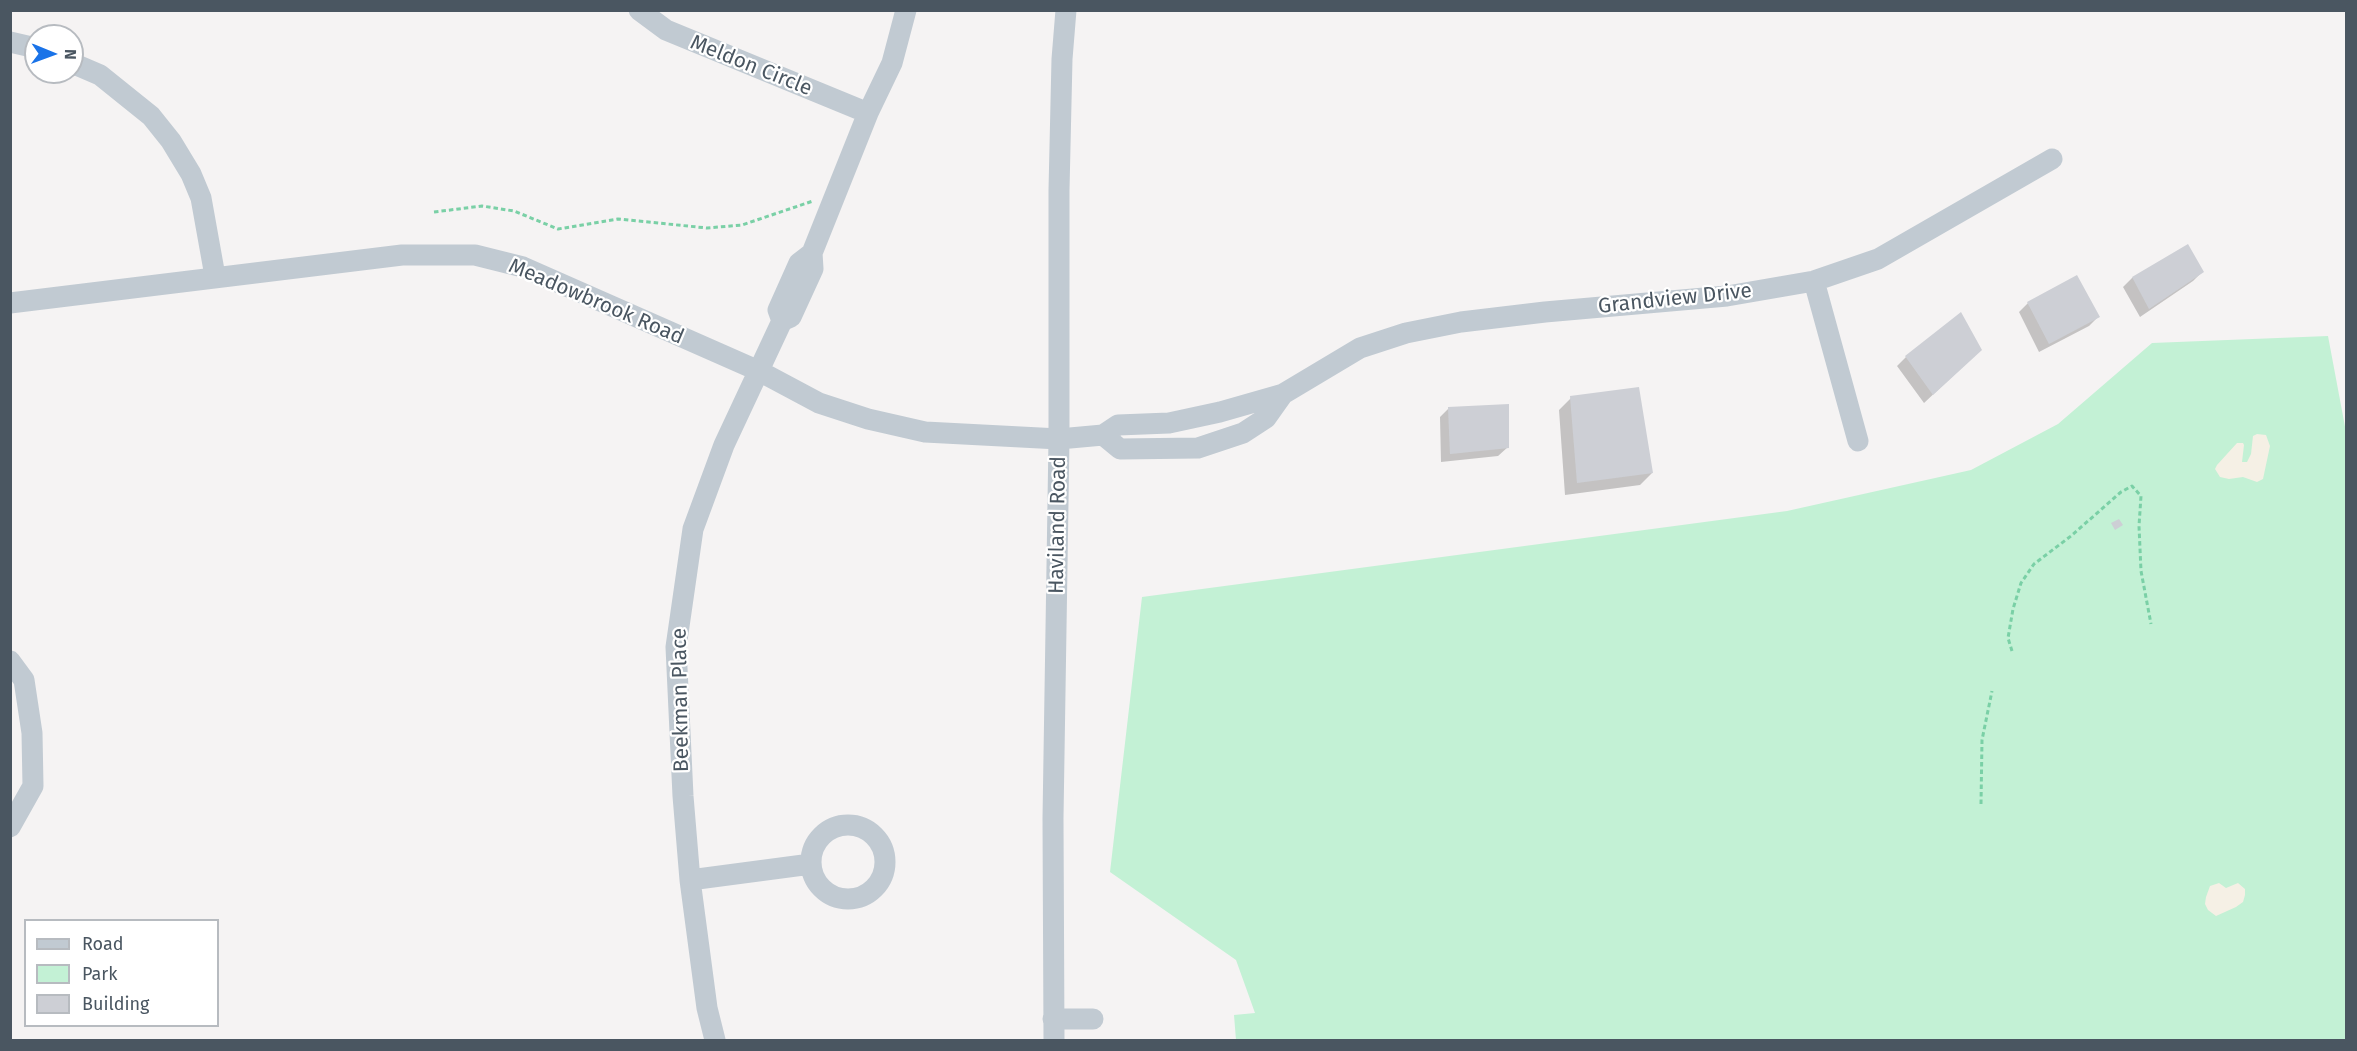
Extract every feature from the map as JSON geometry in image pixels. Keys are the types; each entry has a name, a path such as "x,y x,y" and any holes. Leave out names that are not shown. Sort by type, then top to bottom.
{"street":[{"name":"Meldon Circle","path":"639,10 666,30 868,113"},
{"path":"759,371 782,321 778,310 799,263 812,253 868,113 892,63 906,10"},
{"name":"Haviland Road","path":"1054,1041 1053,818 1059,439 1059,190 1062,59 1066,10"},
{"path":"84,68 100,75 151,116 171,141 191,174 201,198 215,276"},
{"name":"Grandview Drive","path":"1283,394 1266,418 1243,433 1198,448 1120,449 1103,435 1118,425 1169,423 1220,412 1283,394 1360,348 1406,333 1461,322 1726,296 1814,281 1878,259 2052,159"},
{"name":"Meadowbrook Road","path":"10,303 215,276 402,255 475,255 523,267 759,371 819,403 868,419 925,432 1059,439 1103,435"},
{"path":"1814,281 1858,441"},
{"name":"Beekman Place","path":"715,1041 706,998 690,880 683,796 676,648 693,529 724,445 759,371"},
{"path":"10,661 24,680 32,733 33,786 10,827"},
{"path":"690,880 811,864"},
{"path":"1053,1018 1093,1019"}],"path":[{"path":"434,212 482,206 514,211 558,229 618,219 707,228 742,225 816,200"},
{"path":"2012,651 2008,638 2013,609 2021,583 2034,564 2121,492 2132,486 2141,496 2139,526 2141,571 2151,624"},
{"path":"1981,804 1982,740 1992,691"}],"green space":[{"path":"2328,336 2346,432 2346,1040 1236,1040 1234,1015 1255,1013 1236,960 1110,872 1142,597 1787,511 1971,470 2058,424 2152,343"}],"sand":[{"path":"2266,435 2270,446 2263,479 2257,482 2243,477 2229,479 2220,477 2215,469 2217,465 2237,443 2243,443 2242,462 2247,462 2251,454 2253,436"},
{"path":"2219,883 2226,888 2238,883 2245,889 2245,895 2243,902 2216,916 2208,910 2205,904 2210,886"}],"building":[{"path":"2188,244 2204,272 2149,309 2132,277"},
{"path":"2077,275 2100,317 2049,344 2027,302"},
{"path":"1961,312 1982,350 1933,395 1905,356"},
{"path":"1639,387 1653,473 1577,483 1570,396"},
{"path":"1509,404 1509,448 1450,454 1448,407"},
{"path":"2119,519 2123,525 2115,530 2111,523"}]}
